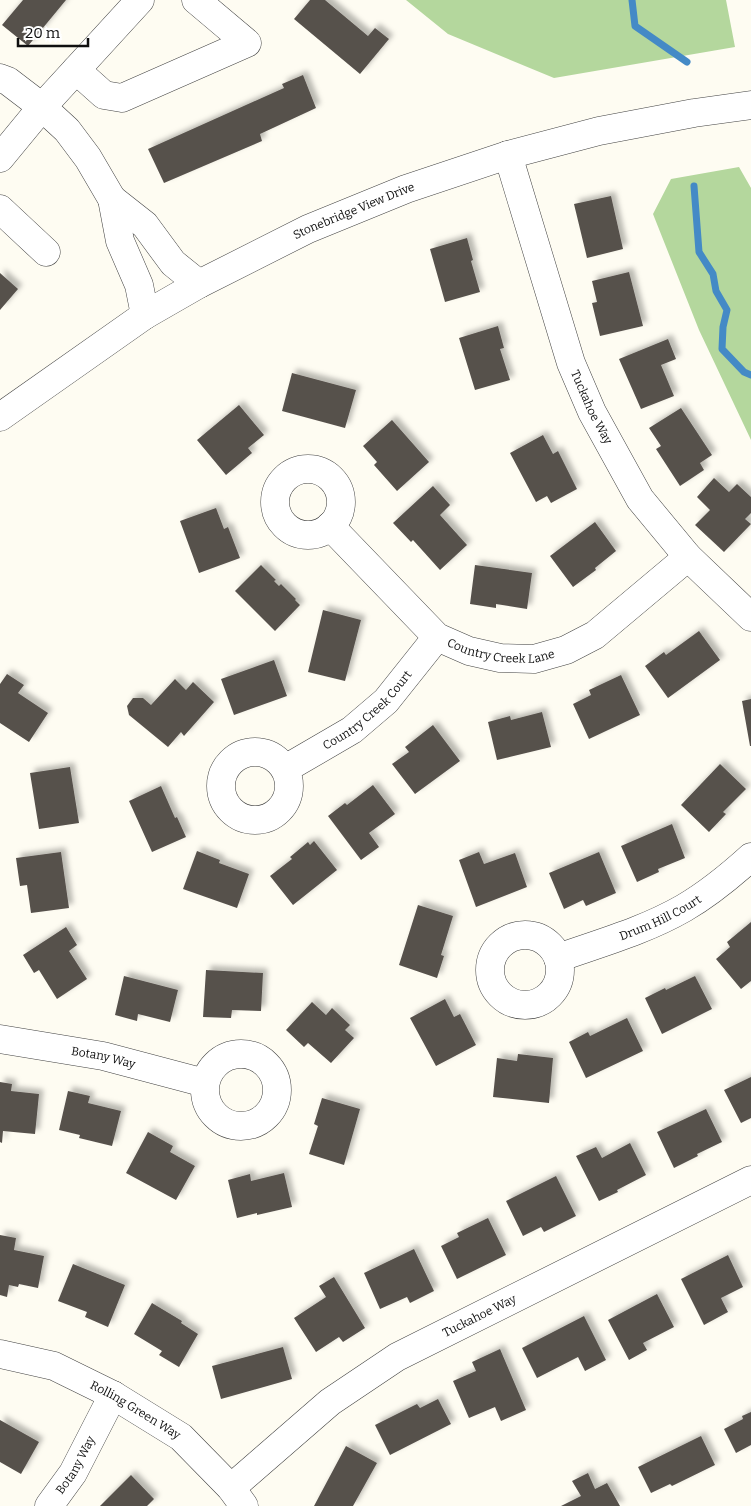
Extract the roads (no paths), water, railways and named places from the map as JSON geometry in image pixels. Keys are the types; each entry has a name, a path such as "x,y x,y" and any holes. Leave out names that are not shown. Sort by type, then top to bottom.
{"street":[{"path":"0,158 42,107 140,0"},
{"path":"76,70 104,95 122,98 247,43 196,0"},
{"path":"0,78 8,81 42,107 67,130 88,158 112,199 120,241 139,285 144,315"},
{"name":"Stonebridge View Drive","path":"0,417 144,315 199,284 308,229 406,188 508,155 599,131 694,113 751,105"},
{"name":"Tuckahoe Way","path":"508,155 572,363 592,412 640,500 688,556 751,617"},
{"path":"112,199 145,225 173,263 199,284"},
{"path":"0,209 46,252"},
{"name":"Country Creek Lane","path":"330,526 437,636 469,651 500,658 534,659 566,650 595,635 688,556"},
{"name":"Country Creek Court","path":"285,769 352,730 386,701 437,636"},
{"name":"Drum Hill Court","path":"558,958 635,931 684,908 728,878 751,857"},
{"name":"Botany Way","path":"0,1039 103,1056 205,1083"},
{"name":"Tuckahoe Way","path":"238,1497 330,1402 397,1357 751,1180"},
{"name":"Rolling Green Way","path":"0,1354 54,1366 113,1395 181,1438 238,1497"},
{"name":"Botany Way","path":"49,1506 73,1473 113,1395"}],"waterway":[{"path":"632,0 635,26 687,62"},
{"path":"694,186 699,252 713,274 716,291 727,310 723,327 722,349 744,372 751,375"}]}
